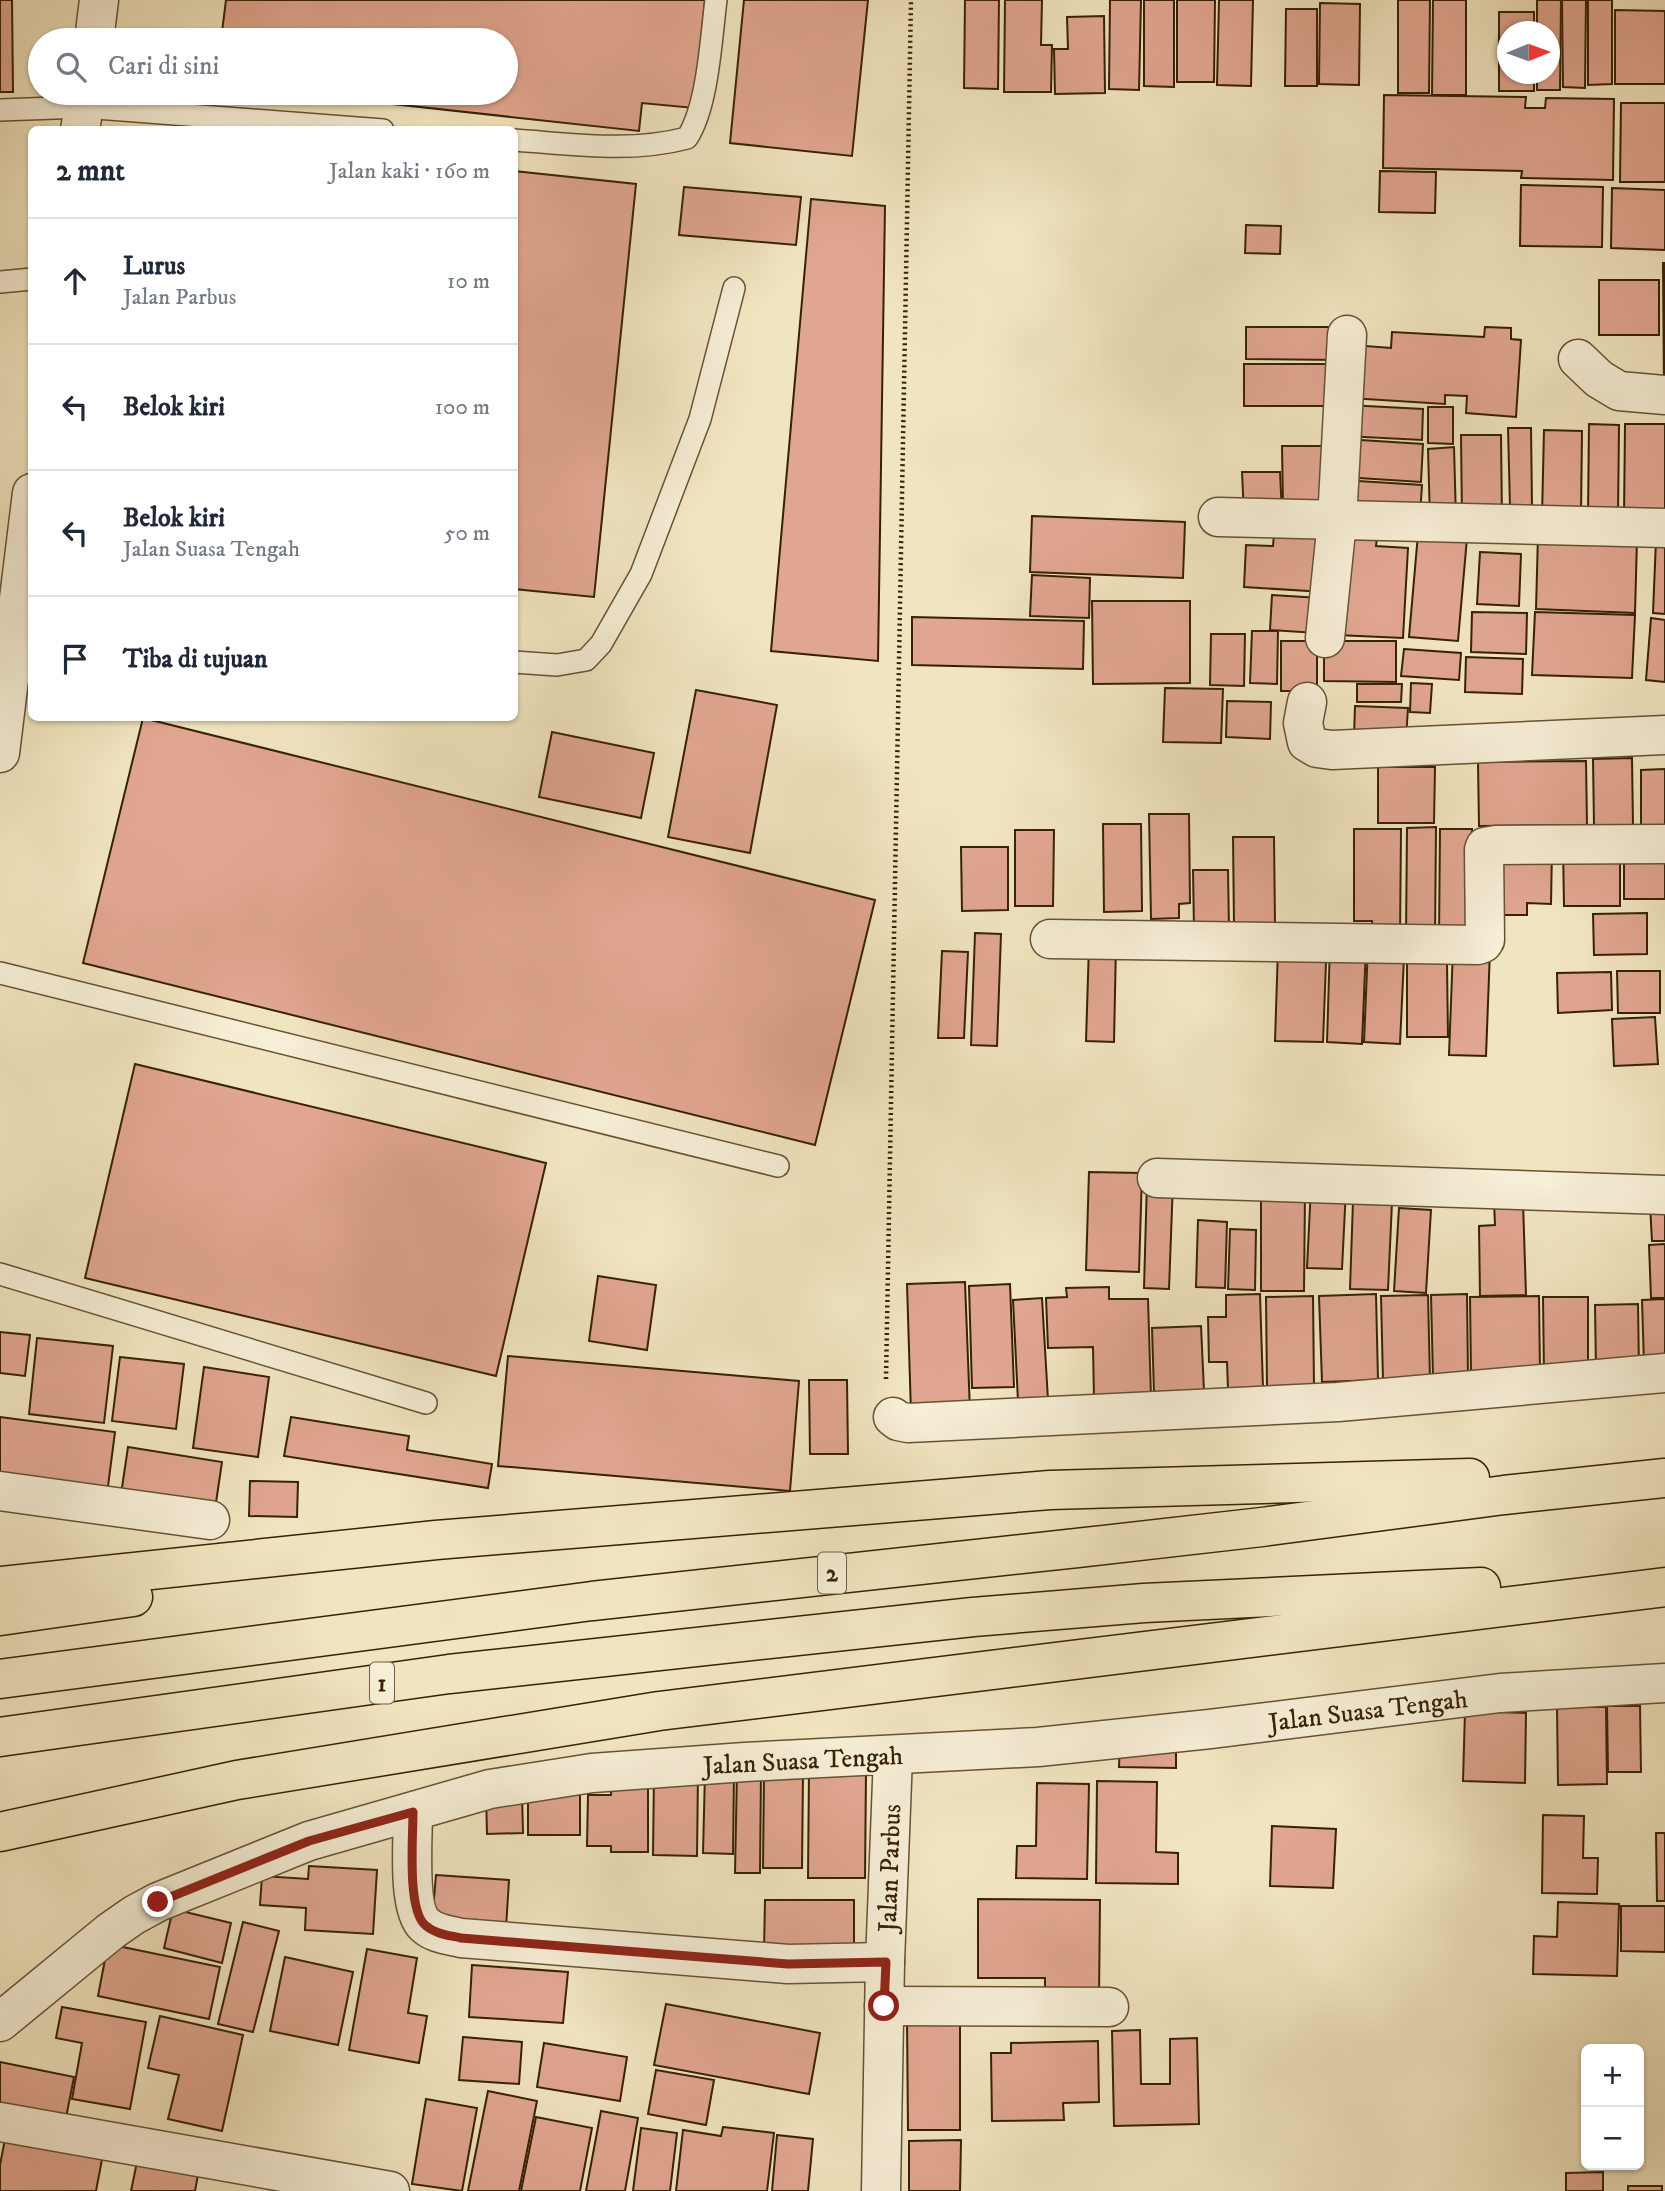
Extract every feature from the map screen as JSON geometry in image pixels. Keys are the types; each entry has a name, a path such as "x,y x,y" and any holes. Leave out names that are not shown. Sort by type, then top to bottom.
{"highway":[{"path":"0,1586 436,1540 1050,1490 1665,1476"},
{"name":"2","path":"0,1679 592,1601 1262,1527 1665,1476"},
{"path":"0,1616 705,1519"},
{"path":"0,1832 237,1780 659,1711 1665,1585"},
{"name":"2","path":"766,1638 1144,1603 1303,1594 1665,1585"},
{"name":"1","path":"0,1737 449,1674 766,1638"}],"street":[{"path":"96,28 99,0"},
{"path":"1325,638 1337,521 1347,335"},
{"path":"1578,359 1599,379 1619,391 1665,395"},
{"path":"1218,517 1665,528"},
{"path":"1,738 28,532"},
{"path":"1307,702 1303,723 1307,742 1317,748 1332,750 1665,735"},
{"path":"1050,939 1478,946 1485,940 1485,847 1665,844"},
{"path":"1157,1178 1665,1195"},
{"path":"893,1417 908,1423 1338,1402 1665,1373"},
{"path":"0,1491 210,1520"},
{"name":"Jalan Suasa Tengah","path":"0,2022 111,1931 158,1902 309,1841 490,1789 592,1773 1038,1747 1197,1731 1500,1693 1665,1684"},
{"name":"Jalan Parbus","path":"881,2191 884,2006 893,1756"},
{"path":"413,1812 417,1914 423,1924 435,1932 461,1938 788,1964 886,1962"},
{"path":"884,2006 1109,2007"},
{"path":"0,2122 390,2191"}],"lane":[{"path":"518,140 592,146 648,146 687,138 695,125 704,86 716,0"},
{"path":"0,110 83,110 323,126"},
{"path":"0,282 28,279"},
{"path":"518,662 557,665 586,660 601,644 641,574 700,419 734,288"},
{"path":"0,973 778,1166"},
{"path":"0,1274 426,1403"}],"path":[{"path":"893,1417 887,1403 886,1370 911,0"}],"building":[{"path":"0,0 12,0 13,92 0,92"},
{"path":"226,0 705,0 694,108 642,103 639,131 402,105 518,105 518,28 222,28"},
{"path":"744,0 868,0 852,156 730,143"},
{"path":"965,0 999,0 998,89 964,88"},
{"path":"1005,0 1042,0 1041,45 1052,45 1051,92 1004,92"},
{"path":"1110,0 1141,0 1139,90 1109,89"},
{"path":"1144,0 1174,0 1174,87 1144,86"},
{"path":"1177,0 1215,0 1214,82 1177,82"},
{"path":"1219,0 1253,0 1251,86 1217,85"},
{"path":"1398,0 1430,0 1429,93 1398,93"},
{"path":"1433,0 1466,0 1466,95 1432,95"},
{"path":"1537,0 1561,0 1560,90 1537,90 1537,84 1560,84 1560,21 1537,21"},
{"path":"1562,0 1586,0 1585,88 1563,87"},
{"path":"1588,0 1612,0 1612,84 1588,85"},
{"path":"1320,3 1360,4 1359,85 1319,84"},
{"path":"1286,9 1317,9 1317,86 1285,86"},
{"path":"1615,10 1665,11 1665,84 1615,84"},
{"path":"1499,12 1534,12 1534,21 1499,21"},
{"path":"1104,16 1105,93 1055,94 1054,49 1068,49 1067,17"},
{"path":"1499,84 1534,84 1534,91 1499,91"},
{"path":"1384,95 1526,97 1525,108 1545,108 1546,98 1614,99 1613,180 1521,178 1522,171 1383,168"},
{"path":"1621,103 1665,103 1665,182 1620,182"},
{"path":"518,171 636,184 594,597 518,589"},
{"path":"1380,171 1436,172 1435,213 1379,212"},
{"path":"1521,185 1603,187 1602,247 1520,246"},
{"path":"684,187 801,197 796,245 679,235"},
{"path":"1612,188 1665,190 1665,250 1611,248"},
{"path":"811,199 885,206 878,661 771,651"},
{"path":"1246,225 1281,226 1280,254 1245,253"},
{"path":"1665,263 1665,389 1664,389"},
{"path":"1599,280 1659,280 1659,335 1599,335"},
{"path":"1246,327 1338,327 1338,360 1246,359"},
{"path":"1485,327 1511,328 1511,339 1521,340 1516,417 1466,413 1467,396 1445,395 1445,404 1350,398 1353,345 1391,348 1392,332 1484,337"},
{"path":"1244,364 1336,364 1336,406 1244,406"},
{"path":"1347,405 1423,409 1422,440 1345,436"},
{"path":"1428,407 1453,407 1453,444 1428,443"},
{"path":"1589,424 1619,425 1618,517 1588,517"},
{"path":"1625,424 1665,424 1665,519 1624,518"},
{"path":"1508,428 1531,428 1532,506 1510,507"},
{"path":"1544,430 1582,431 1581,516 1542,516"},
{"path":"1461,435 1501,435 1502,518 1462,518"},
{"path":"1345,439 1423,444 1421,482 1343,477"},
{"path":"1282,446 1329,446 1329,505 1283,506"},
{"path":"1454,447 1456,519 1430,520 1428,449"},
{"path":"1242,472 1280,472 1282,514 1244,515"},
{"path":"1342,480 1422,485 1420,516 1340,511"},
{"path":"1032,516 1185,522 1183,578 1030,572"},
{"path":"1274,533 1326,536 1324,592 1244,587 1246,545 1273,546"},
{"path":"1418,534 1467,538 1458,641 1409,637"},
{"path":"1538,535 1637,539 1635,613 1536,609"},
{"path":"1343,536 1377,538 1376,546 1408,548 1403,638 1337,635"},
{"path":"1656,540 1665,540 1665,614 1653,613"},
{"path":"1480,552 1521,554 1519,606 1477,604"},
{"path":"1032,575 1090,578 1089,618 1030,616"},
{"path":"1272,595 1320,598 1317,633 1270,630"},
{"path":"1092,601 1190,601 1190,683 1093,684"},
{"path":"1472,612 1527,613 1526,654 1471,652"},
{"path":"1535,612 1635,615 1632,678 1532,675"},
{"path":"912,617 1084,621 1083,669 912,665"},
{"path":"1651,618 1665,620 1665,682 1646,680"},
{"path":"1252,631 1278,631 1277,684 1250,683"},
{"path":"1211,634 1245,634 1244,686 1210,685"},
{"path":"1281,641 1317,641 1317,691 1281,691"},
{"path":"1324,641 1396,641 1396,682 1324,681"},
{"path":"1404,649 1461,653 1459,680 1401,676"},
{"path":"1466,657 1523,659 1522,694 1465,692"},
{"path":"1411,683 1432,684 1430,713 1410,712"},
{"path":"1357,684 1402,684 1401,702 1357,702"},
{"path":"1165,688 1223,689 1221,743 1163,742"},
{"path":"696,690 777,705 750,853 668,837"},
{"path":"1227,701 1271,702 1270,739 1226,737"},
{"path":"1355,706 1408,708 1406,738 1354,736"},
{"path":"142,721 155,721 875,900 815,1145 83,963"},
{"path":"552,732 654,753 641,818 539,797"},
{"path":"1632,758 1633,825 1594,825 1593,759"},
{"path":"1586,761 1587,825 1479,826 1478,762"},
{"path":"1378,767 1435,767 1434,823 1378,823"},
{"path":"1665,769 1665,828 1641,828 1641,770"},
{"path":"1149,814 1189,814 1190,903 1179,904 1179,918 1151,919"},
{"path":"1103,824 1141,824 1142,911 1104,912"},
{"path":"1436,827 1435,937 1406,937 1407,828"},
{"path":"1354,829 1401,829 1400,937 1373,936 1372,921 1354,921"},
{"path":"1440,829 1472,829 1472,938 1439,938"},
{"path":"1015,830 1054,830 1053,906 1015,906"},
{"path":"1233,837 1274,837 1275,924 1234,925"},
{"path":"1620,846 1620,906 1564,906 1563,847"},
{"path":"1624,846 1665,847 1665,899 1624,899"},
{"path":"961,847 1008,847 1008,910 962,911"},
{"path":"1552,848 1551,904 1527,903 1527,915 1503,915 1502,853"},
{"path":"1193,870 1228,870 1229,929 1194,929"},
{"path":"1647,913 1647,954 1594,955 1593,914"},
{"path":"975,933 1001,934 997,1046 971,1045"},
{"path":"1089,945 1116,945 1114,1042 1086,1041"},
{"path":"1330,945 1366,946 1362,1044 1327,1042"},
{"path":"1368,946 1404,957 1400,1044 1364,1042"},
{"path":"1278,948 1310,949 1309,962 1326,962 1323,1042 1275,1041"},
{"path":"1407,948 1447,963 1448,1037 1407,1037"},
{"path":"1453,949 1490,950 1486,1056 1449,1055"},
{"path":"942,951 968,952 964,1038 938,1038"},
{"path":"1617,971 1660,971 1660,1013 1618,1013"},
{"path":"1611,972 1612,1010 1558,1013 1557,973"},
{"path":"1655,1017 1658,1064 1614,1066 1612,1019"},
{"path":"135,1064 546,1163 496,1376 85,1278"},
{"path":"1089,1172 1142,1173 1139,1272 1086,1270"},
{"path":"1147,1181 1173,1182 1169,1289 1144,1288"},
{"path":"1311,1187 1346,1189 1342,1269 1307,1268"},
{"path":"1261,1193 1305,1193 1304,1291 1261,1291"},
{"path":"1353,1201 1392,1202 1388,1290 1350,1289"},
{"path":"1494,1202 1523,1202 1526,1295 1480,1296 1479,1226 1495,1225"},
{"path":"1665,1204 1665,1241 1652,1241 1650,1205"},
{"path":"1399,1208 1431,1210 1426,1293 1394,1291"},
{"path":"1198,1220 1227,1222 1225,1288 1196,1287"},
{"path":"1230,1229 1256,1230 1255,1290 1228,1289"},
{"path":"1665,1244 1665,1298 1651,1298 1649,1245"},
{"path":"598,1276 656,1285 647,1350 589,1341"},
{"path":"965,1282 970,1411 911,1413 907,1284"},
{"path":"1010,1284 1014,1387 972,1388 969,1286"},
{"path":"1109,1287 1109,1299 1148,1299 1151,1397 1094,1398 1093,1347 1048,1348 1046,1298 1067,1297 1066,1288"},
{"path":"1260,1294 1263,1388 1228,1389 1227,1362 1209,1362 1208,1317 1226,1317 1226,1295"},
{"path":"1376,1294 1378,1380 1322,1382 1319,1296"},
{"path":"1467,1294 1468,1376 1433,1378 1431,1295"},
{"path":"1428,1295 1430,1380 1383,1381 1381,1296"},
{"path":"1313,1296 1314,1386 1267,1387 1266,1297"},
{"path":"1539,1296 1540,1373 1471,1374 1470,1297"},
{"path":"1543,1297 1588,1297 1588,1374 1544,1374"},
{"path":"1042,1298 1048,1400 1018,1401 1013,1300"},
{"path":"1665,1299 1665,1364 1644,1365 1642,1300"},
{"path":"1638,1304 1639,1369 1596,1370 1595,1305"},
{"path":"1201,1326 1204,1391 1154,1393 1152,1328"},
{"path":"0,1332 30,1335 25,1376 0,1373"},
{"path":"37,1338 113,1346 104,1423 29,1414"},
{"path":"508,1356 799,1381 790,1491 498,1466"},
{"path":"120,1357 184,1364 176,1429 112,1421"},
{"path":"204,1367 269,1377 258,1457 193,1448"},
{"path":"809,1380 847,1380 848,1454 810,1454"},
{"path":"0,1417 115,1432 107,1494 0,1480"},
{"path":"291,1417 409,1436 407,1450 492,1464 488,1488 284,1456"},
{"path":"128,1447 222,1462 214,1516 120,1501"},
{"path":"250,1481 298,1482 297,1517 249,1516"},
{"path":"1607,1706 1640,1706 1641,1772 1608,1772"},
{"path":"1557,1707 1606,1707 1607,1784 1558,1785"},
{"path":"1465,1711 1526,1713 1525,1783 1463,1781"},
{"path":"1120,1742 1176,1743 1176,1768 1119,1767"},
{"path":"809,1770 866,1771 865,1878 808,1878"},
{"path":"737,1771 761,1771 760,1873 735,1873"},
{"path":"654,1773 698,1773 697,1856 653,1855"},
{"path":"705,1773 734,1774 733,1854 703,1853"},
{"path":"764,1773 803,1774 802,1868 763,1868"},
{"path":"1097,1781 1157,1782 1156,1852 1178,1853 1178,1884 1096,1883"},
{"path":"1037,1783 1089,1784 1087,1879 1016,1878 1017,1846 1036,1846"},
{"path":"528,1785 580,1786 580,1835 528,1835"},
{"path":"611,1786 648,1787 648,1852 611,1852 611,1846 587,1846 588,1795 611,1795"},
{"path":"486,1794 522,1794 523,1833 487,1834"},
{"path":"1543,1815 1584,1816 1583,1858 1598,1858 1597,1894 1542,1893"},
{"path":"1272,1826 1336,1829 1333,1888 1270,1886"},
{"path":"1656,1833 1665,1833 1665,1901 1657,1901"},
{"path":"309,1866 377,1870 373,1934 305,1930 306,1908 260,1905 262,1876 308,1879"},
{"path":"436,1875 509,1880 506,1928 432,1922"},
{"path":"978,1899 1100,1900 1099,1998 1045,1998 1045,1978 978,1978"},
{"path":"765,1900 854,1900 854,1951 764,1950"},
{"path":"1558,1902 1619,1904 1617,1976 1533,1974 1534,1936 1557,1937"},
{"path":"1621,1906 1665,1906 1665,1952 1621,1951"},
{"path":"173,1909 231,1923 222,1963 164,1948"},
{"path":"243,1922 279,1931 253,2032 218,2024"},
{"path":"108,1944 220,1967 209,2019 98,1996"},
{"path":"367,1949 417,1958 408,2013 427,2016 419,2063 349,2050"},
{"path":"285,1957 353,1972 338,2045 270,2031"},
{"path":"472,1965 568,1972 563,2023 469,2017"},
{"path":"666,2004 820,2033 809,2094 654,2065"},
{"path":"62,2007 146,2022 130,2109 72,2099 82,2043 56,2038"},
{"path":"160,2016 243,2035 222,2131 168,2119 179,2075 148,2068"},
{"path":"960,2018 960,2130 908,2130 907,2019"},
{"path":"1140,2030 1141,2084 1170,2084 1170,2039 1197,2038 1199,2124 1114,2126 1112,2031"},
{"path":"463,2037 522,2042 519,2084 459,2080"},
{"path":"1098,2041 1099,2102 1063,2103 1064,2120 992,2121 991,2053 1011,2053 1011,2043"},
{"path":"544,2043 627,2057 620,2101 537,2087"},
{"path":"0,2062 74,2077 64,2128 0,2115"},
{"path":"656,2070 714,2080 706,2125 648,2114"},
{"path":"488,2091 537,2101 519,2191 468,2191"},
{"path":"426,2099 477,2108 462,2191 412,2184"},
{"path":"601,2111 638,2118 625,2191 586,2191"},
{"path":"536,2117 592,2128 580,2191 521,2191"},
{"path":"723,2127 774,2133 767,2191 676,2191 683,2130 721,2136"},
{"path":"641,2128 677,2133 670,2191 633,2191"},
{"path":"7,2129 104,2149 96,2191 0,2191 0,2165"},
{"path":"777,2135 813,2139 808,2191 772,2191"},
{"path":"961,2140 960,2191 909,2191 909,2141"},
{"path":"137,2162 198,2175 195,2191 131,2191"},
{"path":"1603,2172 1603,2191 1566,2191 1566,2173"},
{"path":"1628,2186 1662,2186 1662,2191 1628,2191"}],"route":[{"path":"158,1902 309,1841 413,1812 417,1914 423,1924 435,1932 461,1938 788,1964 886,1962 884,2006"}]}
